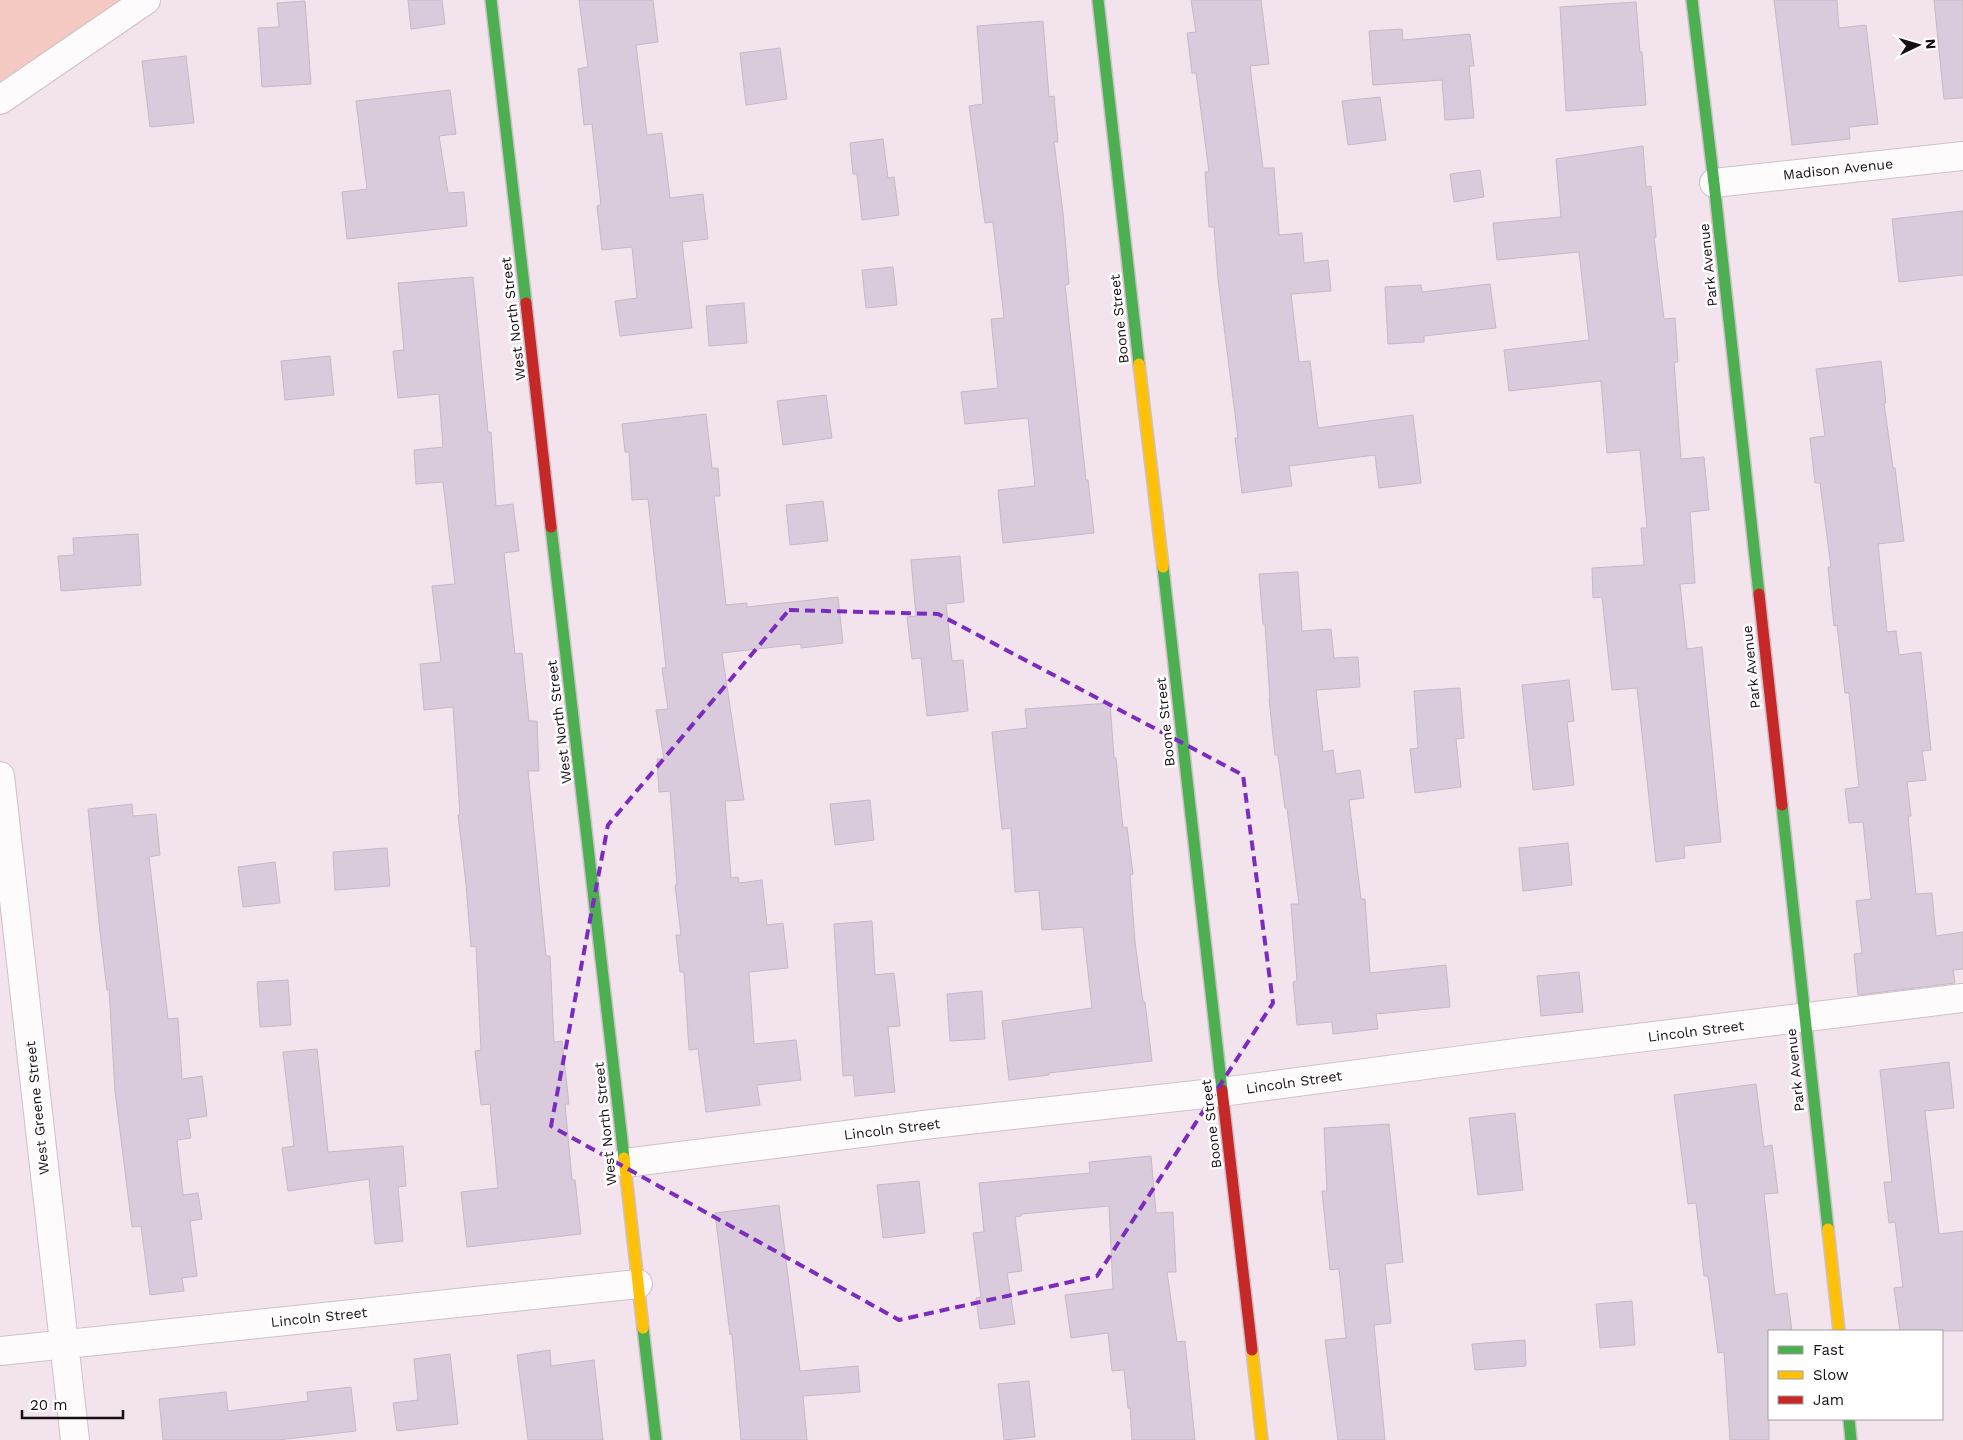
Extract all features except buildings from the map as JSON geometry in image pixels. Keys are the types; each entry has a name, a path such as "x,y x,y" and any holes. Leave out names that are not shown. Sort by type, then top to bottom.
{"street":[{"path":"0,100 146,0"},
{"name":"West North Street","path":"491,0 656,1440"},
{"name":"Boone Street","path":"1098,0 1262,1440"},
{"name":"Park Avenue","path":"1692,0 1714,183 1839,1330"},
{"name":"Madison Avenue","path":"1714,183 1963,156"},
{"name":"West Greene Street","path":"0,776 75,1440"},
{"name":"Lincoln Street","path":"625,1163 932,1124 1222,1092 1963,998"},
{"name":"Lincoln Street","path":"0,1351 638,1284"},
{"path":"1849,1420 1851,1440"}],"highlighted area":[{"path":"789,610 938,614 1243,775 1273,1003 1097,1276 899,1320 551,1126 608,825"}],"shaded area":[{"path":"0,0 146,0 0,100"}],"traffic: fast":[{"path":"491,0 526,303"},
{"path":"1098,0 1139,364"},
{"path":"1692,0 1759,594"},
{"path":"551,527 624,1158"},
{"path":"1163,567 1222,1090"},
{"path":"1782,805 1828,1229"},
{"path":"643,1328 656,1440"},
{"path":"1849,1420 1851,1440"}],"traffic: slow":[{"path":"1139,364 1163,567"},
{"path":"624,1158 643,1328"},
{"path":"1828,1229 1839,1330"},
{"path":"1252,1350 1262,1440"}],"traffic: jam":[{"path":"526,303 551,527"},
{"path":"1759,594 1782,805"},
{"path":"1222,1090 1252,1350"}]}
